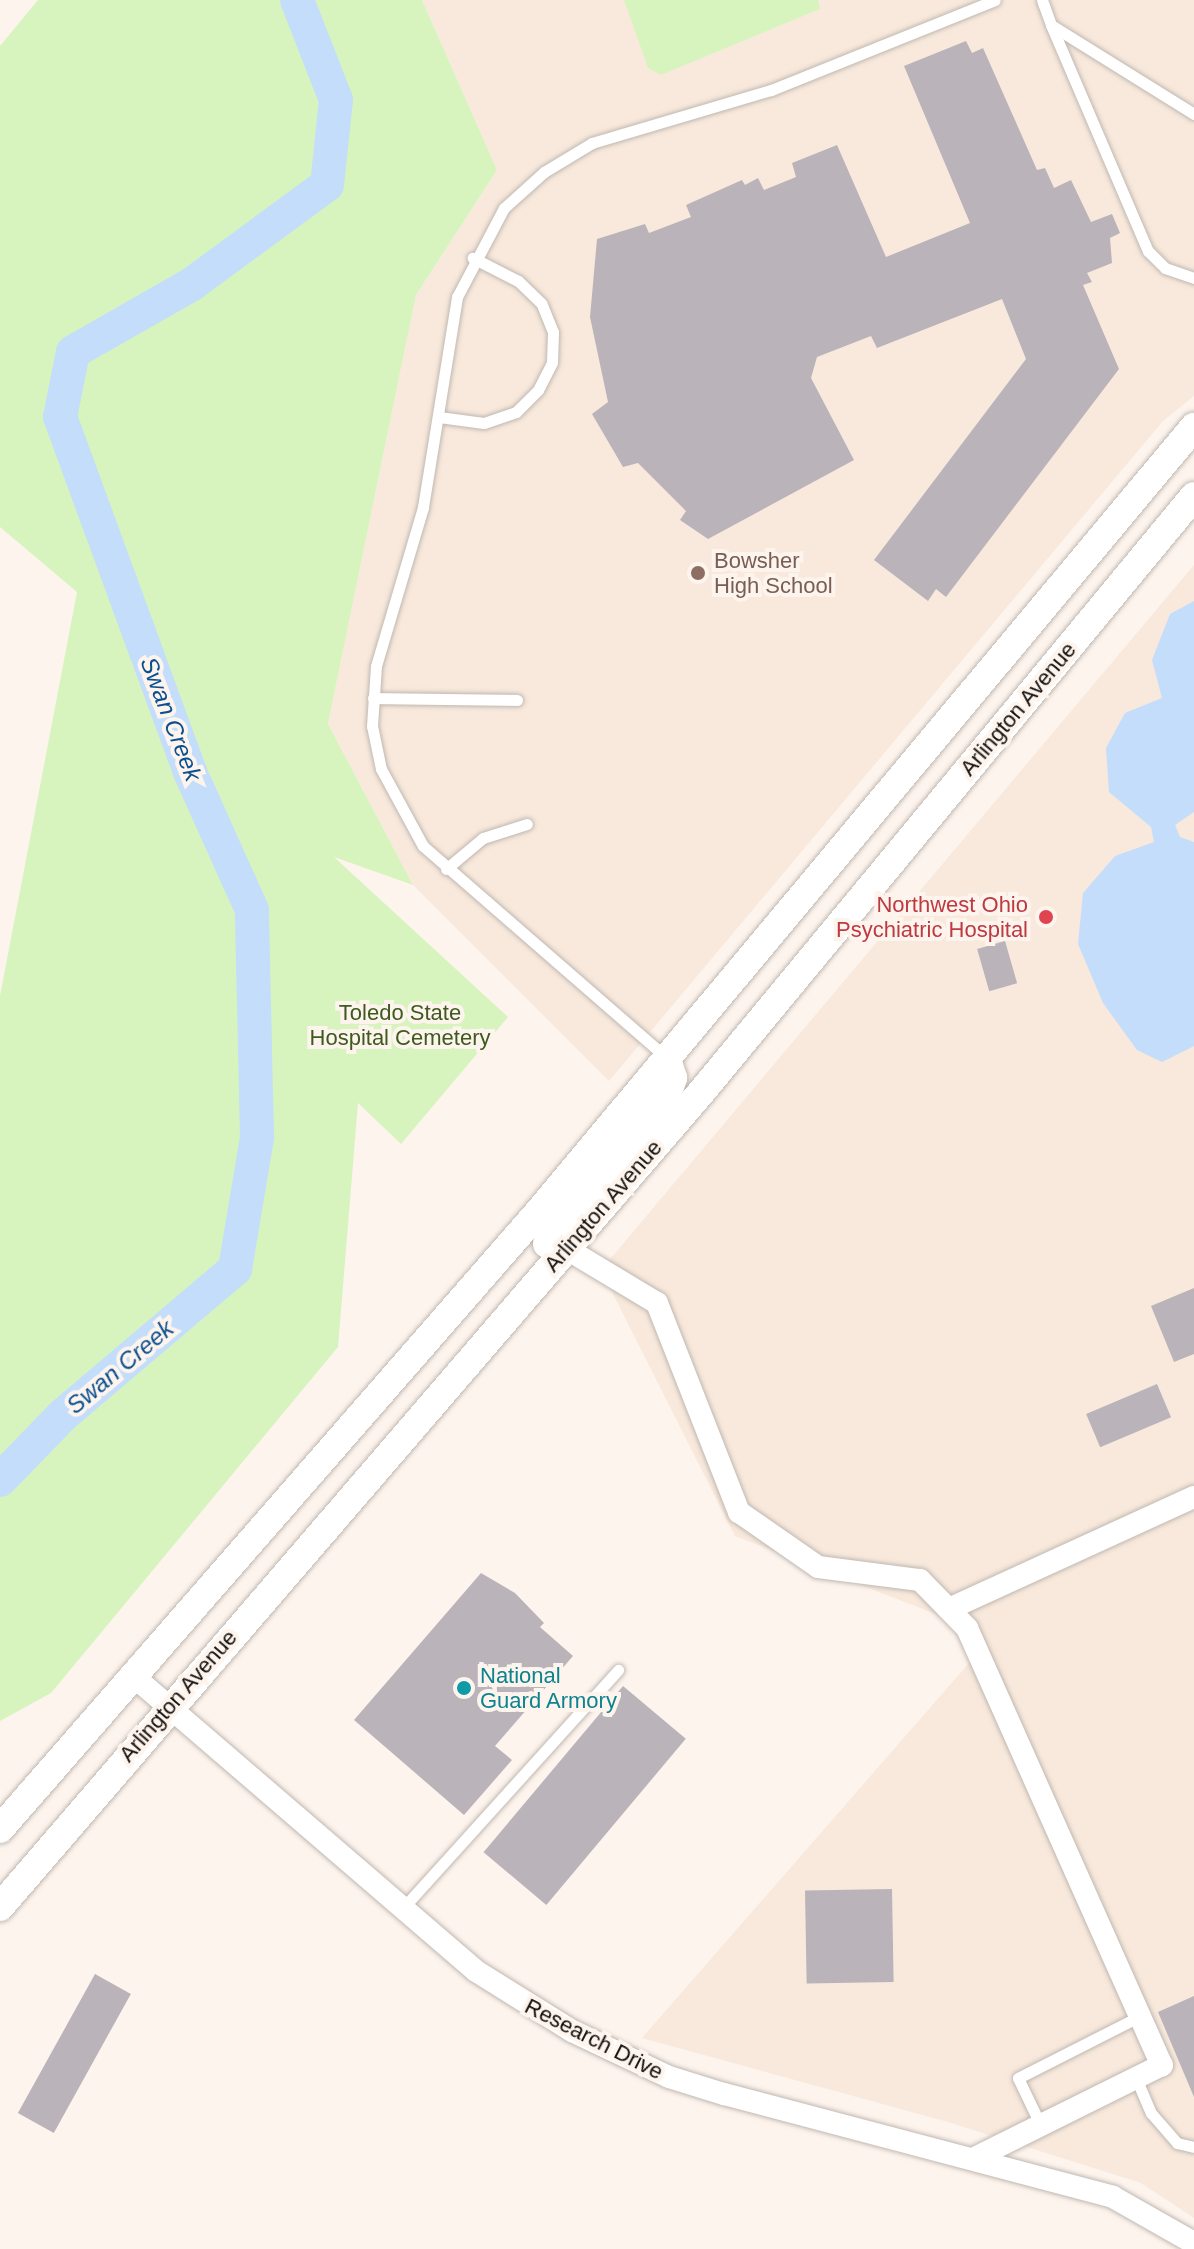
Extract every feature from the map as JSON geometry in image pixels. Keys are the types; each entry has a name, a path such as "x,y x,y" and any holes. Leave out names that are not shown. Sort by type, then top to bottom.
{"street":[{"name":"Arlington Avenue","path":"0,1829 667,1058 1194,427"},
{"name":"Arlington Avenue","path":"0,1907 169,1707 567,1249 1194,496"},
{"path":"346,1503 426,1384 664,1103 673,1078 667,1058"},
{"path":"567,1249 657,1303 739,1512 818,1567 920,1580 967,1628 1162,2065 977,2157"},
{"path":"949,1609 1194,1497"},
{"name":"Research Drive","path":"132,1675 403,1908 522,2003 621,2057 724,2094 977,2157 1113,2197 1194,2243"}],"lane":[{"path":"667,1058 446,869 411,832 389,790 375,748 373,698 380,646 423,507 451,323 473,258 514,199 592,143 771,90 995,0"},
{"path":"1042,0 1148,251 1176,275 1194,278"},
{"path":"1051,25 1194,114"},
{"path":"439,417 484,423 516,412 538,390 552,362 553,332 541,303 518,281 473,258"},
{"path":"373,698 517,700"},
{"path":"446,869 483,838 527,824"},
{"path":"403,1908 618,1670"},
{"path":"1041,2126 1018,2078 1140,2016"},
{"path":"1136,2078 1151,2113 1177,2143 1194,2147"}],"shaded area":[{"name":"Bowsher High School","path":"422,0 1194,0 1194,396 1163,421 609,1081 413,885 328,724 416,295 497,170"},
{"name":"Northwest Ohio Psychiatric Hospital","path":"1194,565 1194,2218 1141,2183 948,2122 642,2038 976,1655 956,1622 735,1536 601,1270"}],"green space":[{"name":"Toledo State Hospital Cemetery","path":"38,0 422,0 497,170 416,295 328,724 413,885 334,857 508,1017 401,1144 358,1103 338,1347 51,1693 0,1721 0,996 77,592 0,527 0,46"},
{"path":"624,0 818,0 820,9 661,75 648,68"}],"water":[{"path":"1194,601 1194,812 1175,825 1180,837 1194,842 1194,1046 1162,1062 1137,1050 1103,1003 1078,944 1083,893 1115,856 1154,842 1151,827 1109,792 1106,748 1125,713 1162,698 1152,660 1170,614"}],"building":[{"path":"966,41 972,53 983,48 1037,170 1045,168 1054,188 1071,180 1091,222 1112,214 1120,233 1110,238 1112,263 1087,273 1092,282 1083,285 1119,369 946,597 936,589 928,601 874,560 1026,359 1002,299 877,348 871,336 817,357 811,378 854,460 708,539 680,520 686,511 638,463 623,467 592,414 608,402 590,317 597,239 645,224 649,233 691,217 686,205 742,180 745,185 758,178 764,190 796,177 792,163 837,145 886,257 970,223 904,66"},
{"path":"1005,941 1017,983 989,991 977,949"},
{"path":"1194,1288 1194,1354 1174,1362 1151,1306"},
{"path":"1157,1384 1171,1417 1100,1447 1086,1414"},
{"name":"National Guard Armory","path":"481,1573 515,1593 544,1623 540,1627 573,1656 495,1746 512,1760 464,1815 354,1720"},
{"path":"623,1686 686,1739 546,1905 484,1852"},
{"path":"892,1889 894,1982 807,1984 805,1891"},
{"path":"95,1974 131,1994 54,2133 18,2113"},
{"path":"1194,1996 1194,2097 1158,2012"}],"waterway":[{"name":"Swan Creek","path":"0,1480 63,1415 235,1269 257,1137 252,910 190,772 60,417 73,352 192,284 327,185 336,100 297,0"}],"place":[{"name":"Bowsher High School","path":"698,573"},
{"name":"Northwest Ohio Psychiatric Hospital","path":"1046,917"},
{"name":"National Guard Armory","path":"464,1688"}]}
